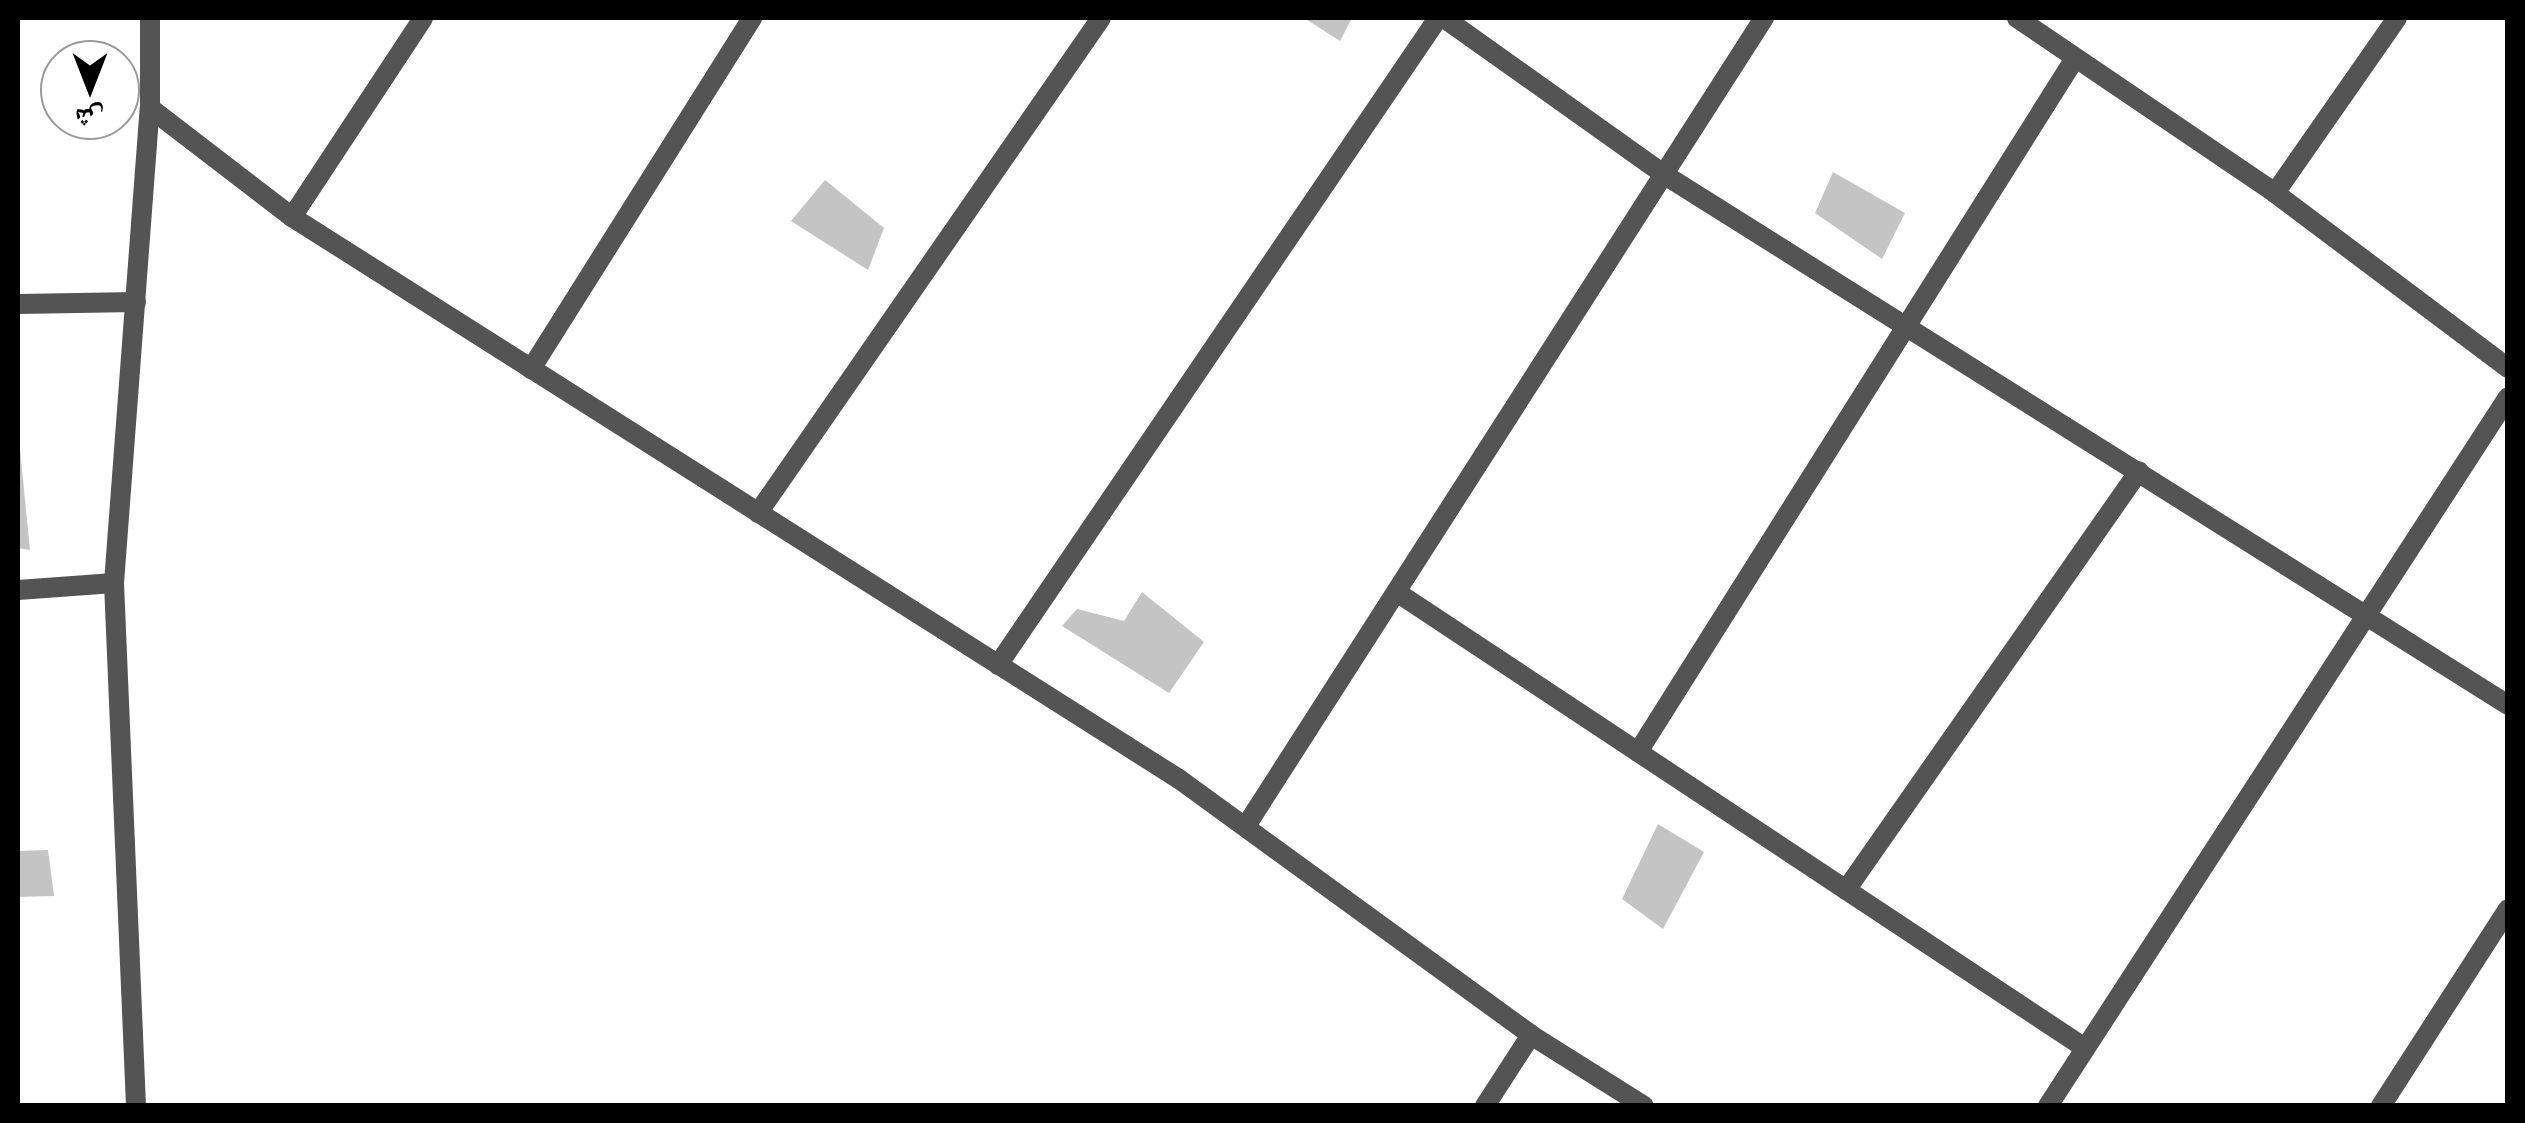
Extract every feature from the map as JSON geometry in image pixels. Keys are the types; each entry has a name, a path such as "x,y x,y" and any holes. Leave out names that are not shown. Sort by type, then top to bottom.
{"street":[{"path":"136,1106 114,583 150,108 150,18"},
{"path":"292,217 423,18"},
{"path":"531,369 752,18"},
{"path":"758,512 1100,18"},
{"path":"998,665 1441,18 1668,176 2508,705"},
{"path":"1246,826 1668,176 1764,18"},
{"path":"2017,18 2275,194 2508,368"},
{"path":"2275,194 2398,18"},
{"path":"1638,752 2074,60"},
{"path":"150,108 292,217 1246,826 1532,1034 1644,1106"},
{"path":"18,304 136,302"},
{"path":"2048,1106 2508,396"},
{"path":"1846,890 2139,471"},
{"path":"18,590 114,583"},
{"path":"1398,593 2085,1048"},
{"path":"2380,1106 2508,909"},
{"path":"1486,1106 1532,1034"}],"building":[{"path":"1304,18 1352,18 1340,41"},
{"path":"1833,172 1905,213 1882,259 1815,213"},
{"path":"825,180 884,228 868,270 791,221"},
{"path":"20,449 30,550 18,548"},
{"path":"1142,592 1204,642 1169,693 1062,626 1077,609 1124,621"},
{"path":"1658,824 1704,852 1663,929 1622,899"},
{"path":"48,850 54,896 18,897 18,851"}]}
